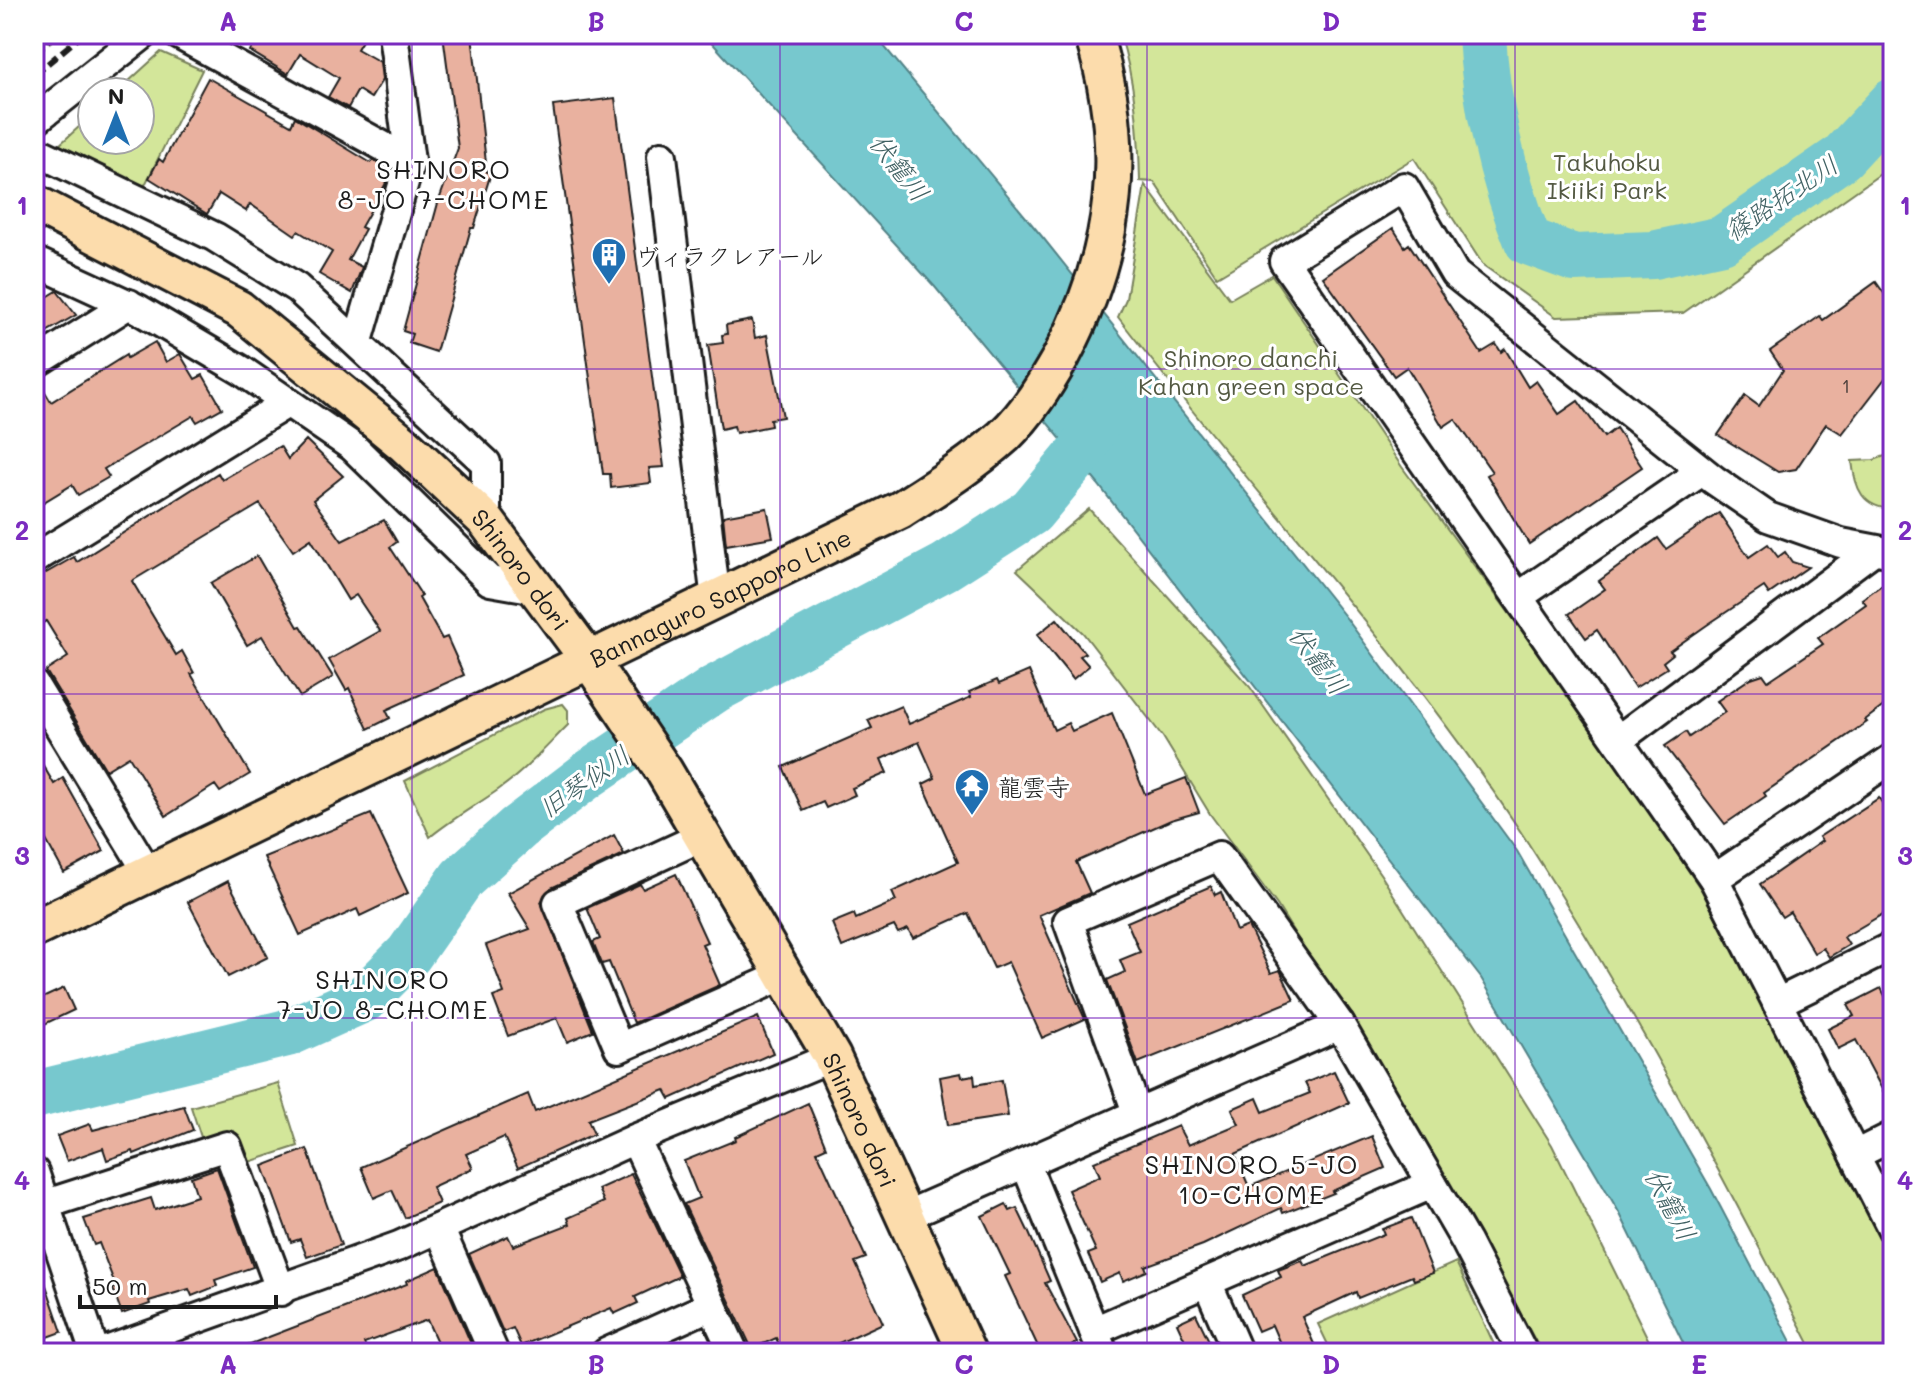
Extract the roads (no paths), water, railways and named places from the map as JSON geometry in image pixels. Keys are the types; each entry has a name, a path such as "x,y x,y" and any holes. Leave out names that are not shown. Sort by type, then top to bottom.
{"main road":[{"name":"Bannaguro Sapporo Line","path":"34,929 900,510 1004,436 1029,408 1050,377 1094,285 1115,191 1111,103 1093,34"},
{"name":"Shinoro dori","path":"34,203 239,309 403,443 486,521 590,661 659,764 832,1057 907,1215 967,1353"}],"street":[{"path":"34,121 144,34"},
{"path":"178,34 410,161"},
{"path":"358,341 410,161 393,34"},
{"path":"34,150 215,237 297,288 358,341 486,463 486,521"},
{"path":"662,156 716,600"},
{"path":"1882,552 1768,517 1702,471 1455,274 1404,187 1284,261 1714,879 1893,1230"},
{"path":"34,261 129,304 241,370 353,447 490,581 537,589"},
{"path":"34,364 129,304"},
{"path":"34,559 287,403"},
{"path":"1518,597 1702,471"},
{"path":"1618,740 1882,552"},
{"path":"34,685 149,874"},
{"path":"1714,879 1893,758"},
{"path":"703,836 558,903 619,1048 784,975"},
{"path":"1137,1112 1068,921 1219,856 1340,1025 1432,1184 1523,1353"},
{"path":"1777,1003 1893,946"},
{"path":"907,1215 1340,1025"},
{"path":"101,1353 281,1291 439,1228 635,1139 832,1057"},
{"path":"1855,1155 1893,1136"},
{"path":"635,1139 734,1353"},
{"path":"39,1206 227,1146 281,1291"},
{"path":"1026,1165 1098,1342 1207,1282 1432,1184"},
{"path":"34,1172 39,1206 95,1353"},
{"path":"439,1228 494,1353"},
{"path":"1207,1282 1238,1353"},
{"path":"606,1353 712,1305"}],"water":[{"name":"伏籠川","path":"704,34 874,34 1044,239 1347,619 1517,851 1711,1189 1797,1353 1688,1353 1620,1214 1481,978 1098,484 935,287"}],"waterway":[{"name":"篠路拓北川","path":"1482,34 1487,86 1497,139 1528,241 1574,258 1653,255 1722,240 1842,157 1893,102"},
{"name":"旧琴似川","path":"34,1095 287,1033 365,998 409,954 462,878 518,828 589,774 715,689 945,567 1031,512 1080,453 1108,402"}],"railway":[{"path":"34,53 57,34"},
{"path":"34,75 83,34"}],"place":[{"name":"ヴィラクレアール","path":"609,286"},
{"name":"龍雲寺","path":"972,817"}],"district":[{"name":"SHINORO 8-JO 7-CHOME","path":"444,184"},
{"name":"SHINORO 7-JO 8-CHOME","path":"383,994"},
{"name":"SHINORO 5-JO 10-CHOME","path":"1252,1179"}],"park label":[{"name":"Takuhoku Ikiiki Park","path":"1607,175"},
{"name":"Shinoro danchi Kahan green space","path":"1251,371"}]}
